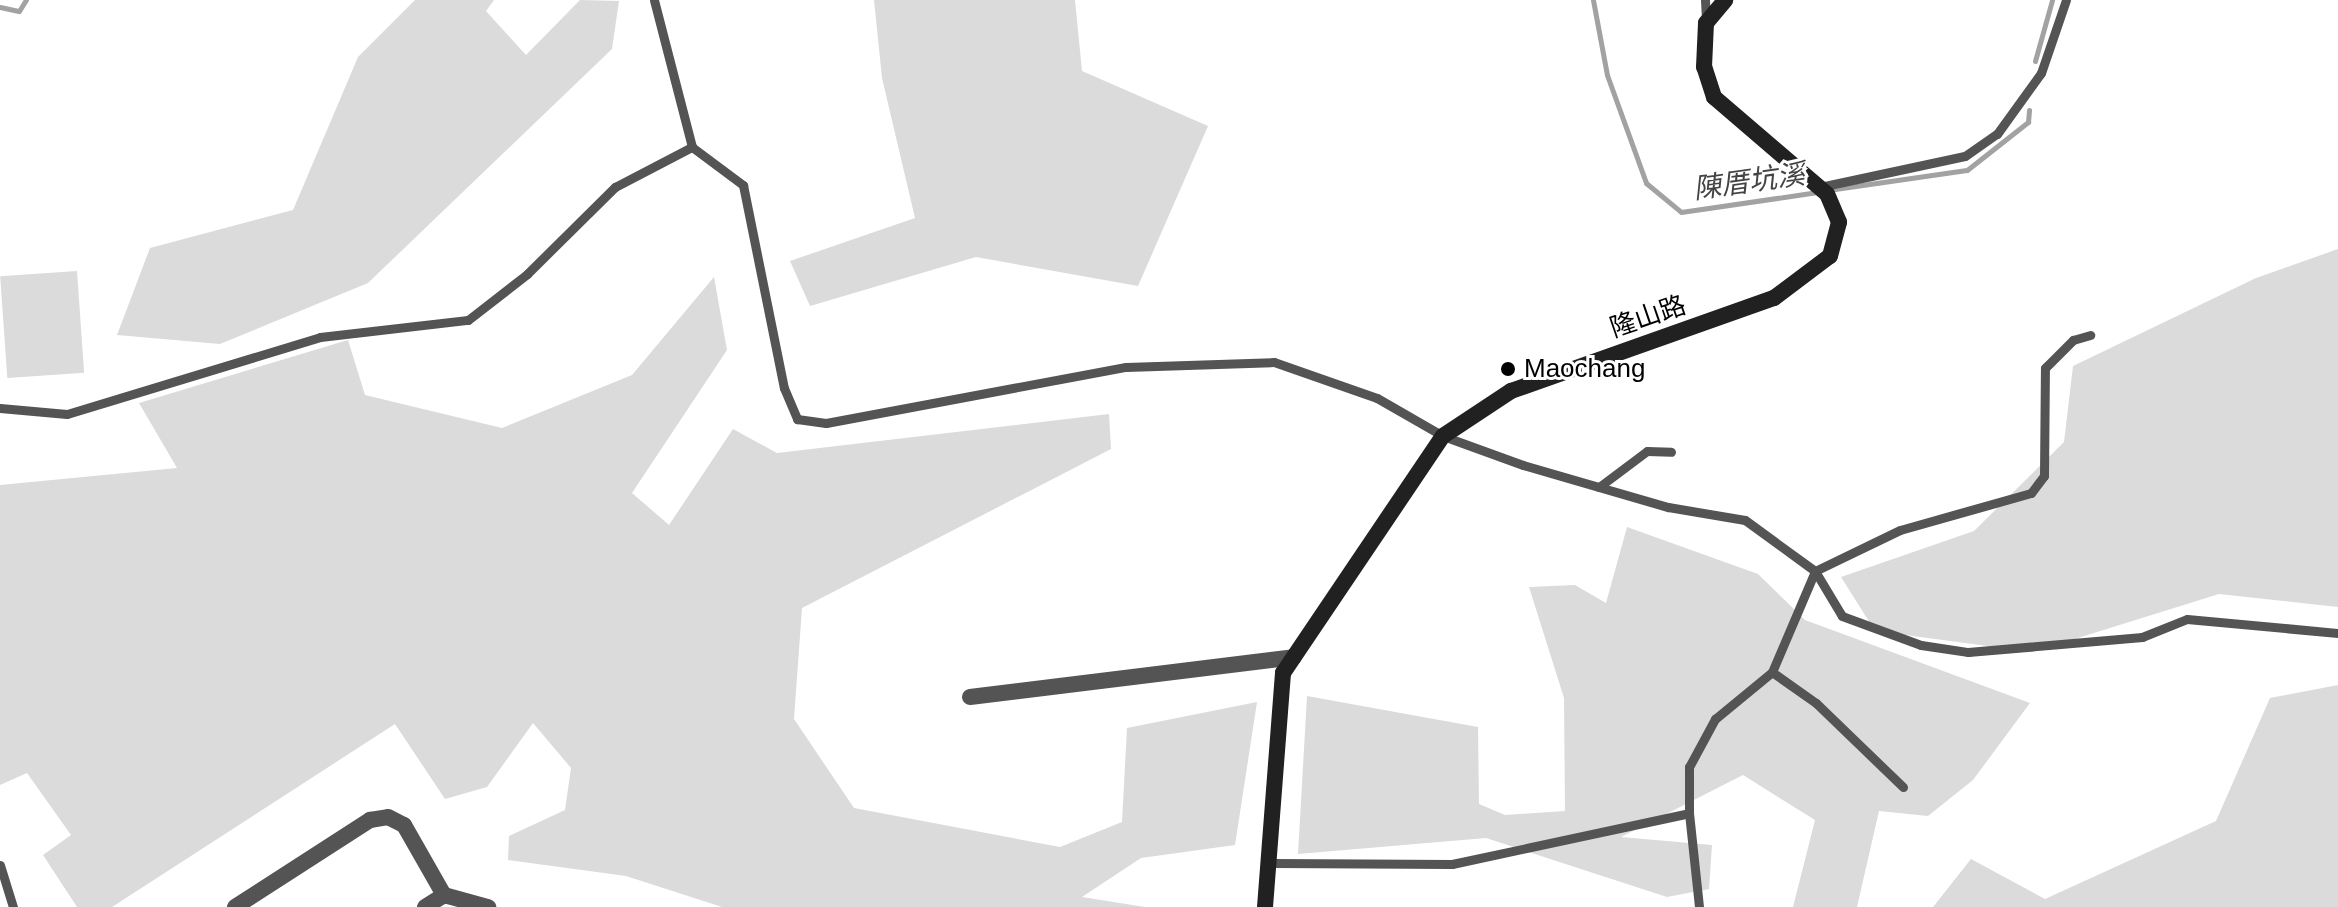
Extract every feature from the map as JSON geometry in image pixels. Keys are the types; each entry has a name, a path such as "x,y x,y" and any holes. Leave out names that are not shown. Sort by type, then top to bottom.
{"street":[{"path":"1725,0 1706,23 1704,67 1714,97 1823,190"},
{"name":"隆山路","path":"1265,907 1272,863 1283,673 1443,436 1511,391 1805,282 1830,256 1839,222 1823,190"},
{"path":"970,697 1294,657"},
{"path":"235,907 370,820 388,817 404,825 444,895 488,907"},
{"path":"425,907 444,895"}],"lane":[{"path":"654,0 692,147 743,185 784,388 797,419 826,423 1126,367 1274,362 1377,398 1443,436 1599,487 1745,520 1815,571 1842,616 1866,631 1968,652 2142,637 2187,619 2338,633"},
{"path":"1705,0 1706,23"},
{"path":"1823,190 1965,156 1997,134 2041,73 2066,0"},
{"path":"0,408 67,414 320,337 468,320 527,274 615,187 692,147"},
{"path":"1699,907 1689,813 1689,767 1715,719 1772,672 1815,571 1900,530 2031,493 2044,476 2045,368 2073,340 2090,335"},
{"path":"1599,487 1647,451 1671,452"},
{"path":"1772,672 1816,703 1903,787"},
{"path":"1272,863 1452,864 1689,813"},
{"path":"0,865 13,907"}],"shaded area":[{"path":"415,0 494,0 486,11 526,55 580,0 619,1 612,49 368,283 220,344 117,335 150,248 293,210 358,57"},
{"path":"874,0 1075,0 1082,71 1208,126 1138,286 976,257 810,306 790,261 915,218 882,78"},
{"path":"2338,249 2338,607 2219,594 2033,652 1875,631 1841,577 1974,531 2064,442 2073,366 2256,278"},
{"path":"77,271 84,373 7,378 0,276"},
{"path":"714,277 727,350 632,493 669,525 733,429 777,453 1109,414 1111,449 802,608 794,719 854,808 1060,847 1122,822 1127,728 1257,702 1235,845 1141,858 1082,897 1145,907 722,907 626,876 508,860 509,836 565,810 571,768 533,723 487,787 445,799 395,724 112,907 77,907 43,855 71,835 27,773 0,785 0,485 177,468 139,403 348,340 365,395 502,428 632,375"},
{"path":"1627,527 1758,574 1805,620 2030,703 1973,780 1928,816 1879,811 1857,907 1793,907 1815,820 1743,775 1621,837 1712,845 1709,889 1667,897 1486,838 1298,854 1307,696 1478,727 1479,804 1505,815 1565,811 1564,698 1529,587 1575,585 1606,603"},
{"path":"2338,685 2338,907 1933,907 1971,859 2045,899 2216,821 2270,698"}],"waterway":[{"name":"陳厝坑溪","path":"0,7 19,11 26,0"},
{"name":"陳厝坑溪","path":"1593,0 1607,75 1646,183 1681,212 1818,192"},
{"name":"陳厝坑溪","path":"2035,61 2052,0"},
{"name":"陳厝坑溪","path":"1828,190 1967,170 2028,122 2029,110"}],"place":[{"name":"Maochang","path":"1508,369"}]}
